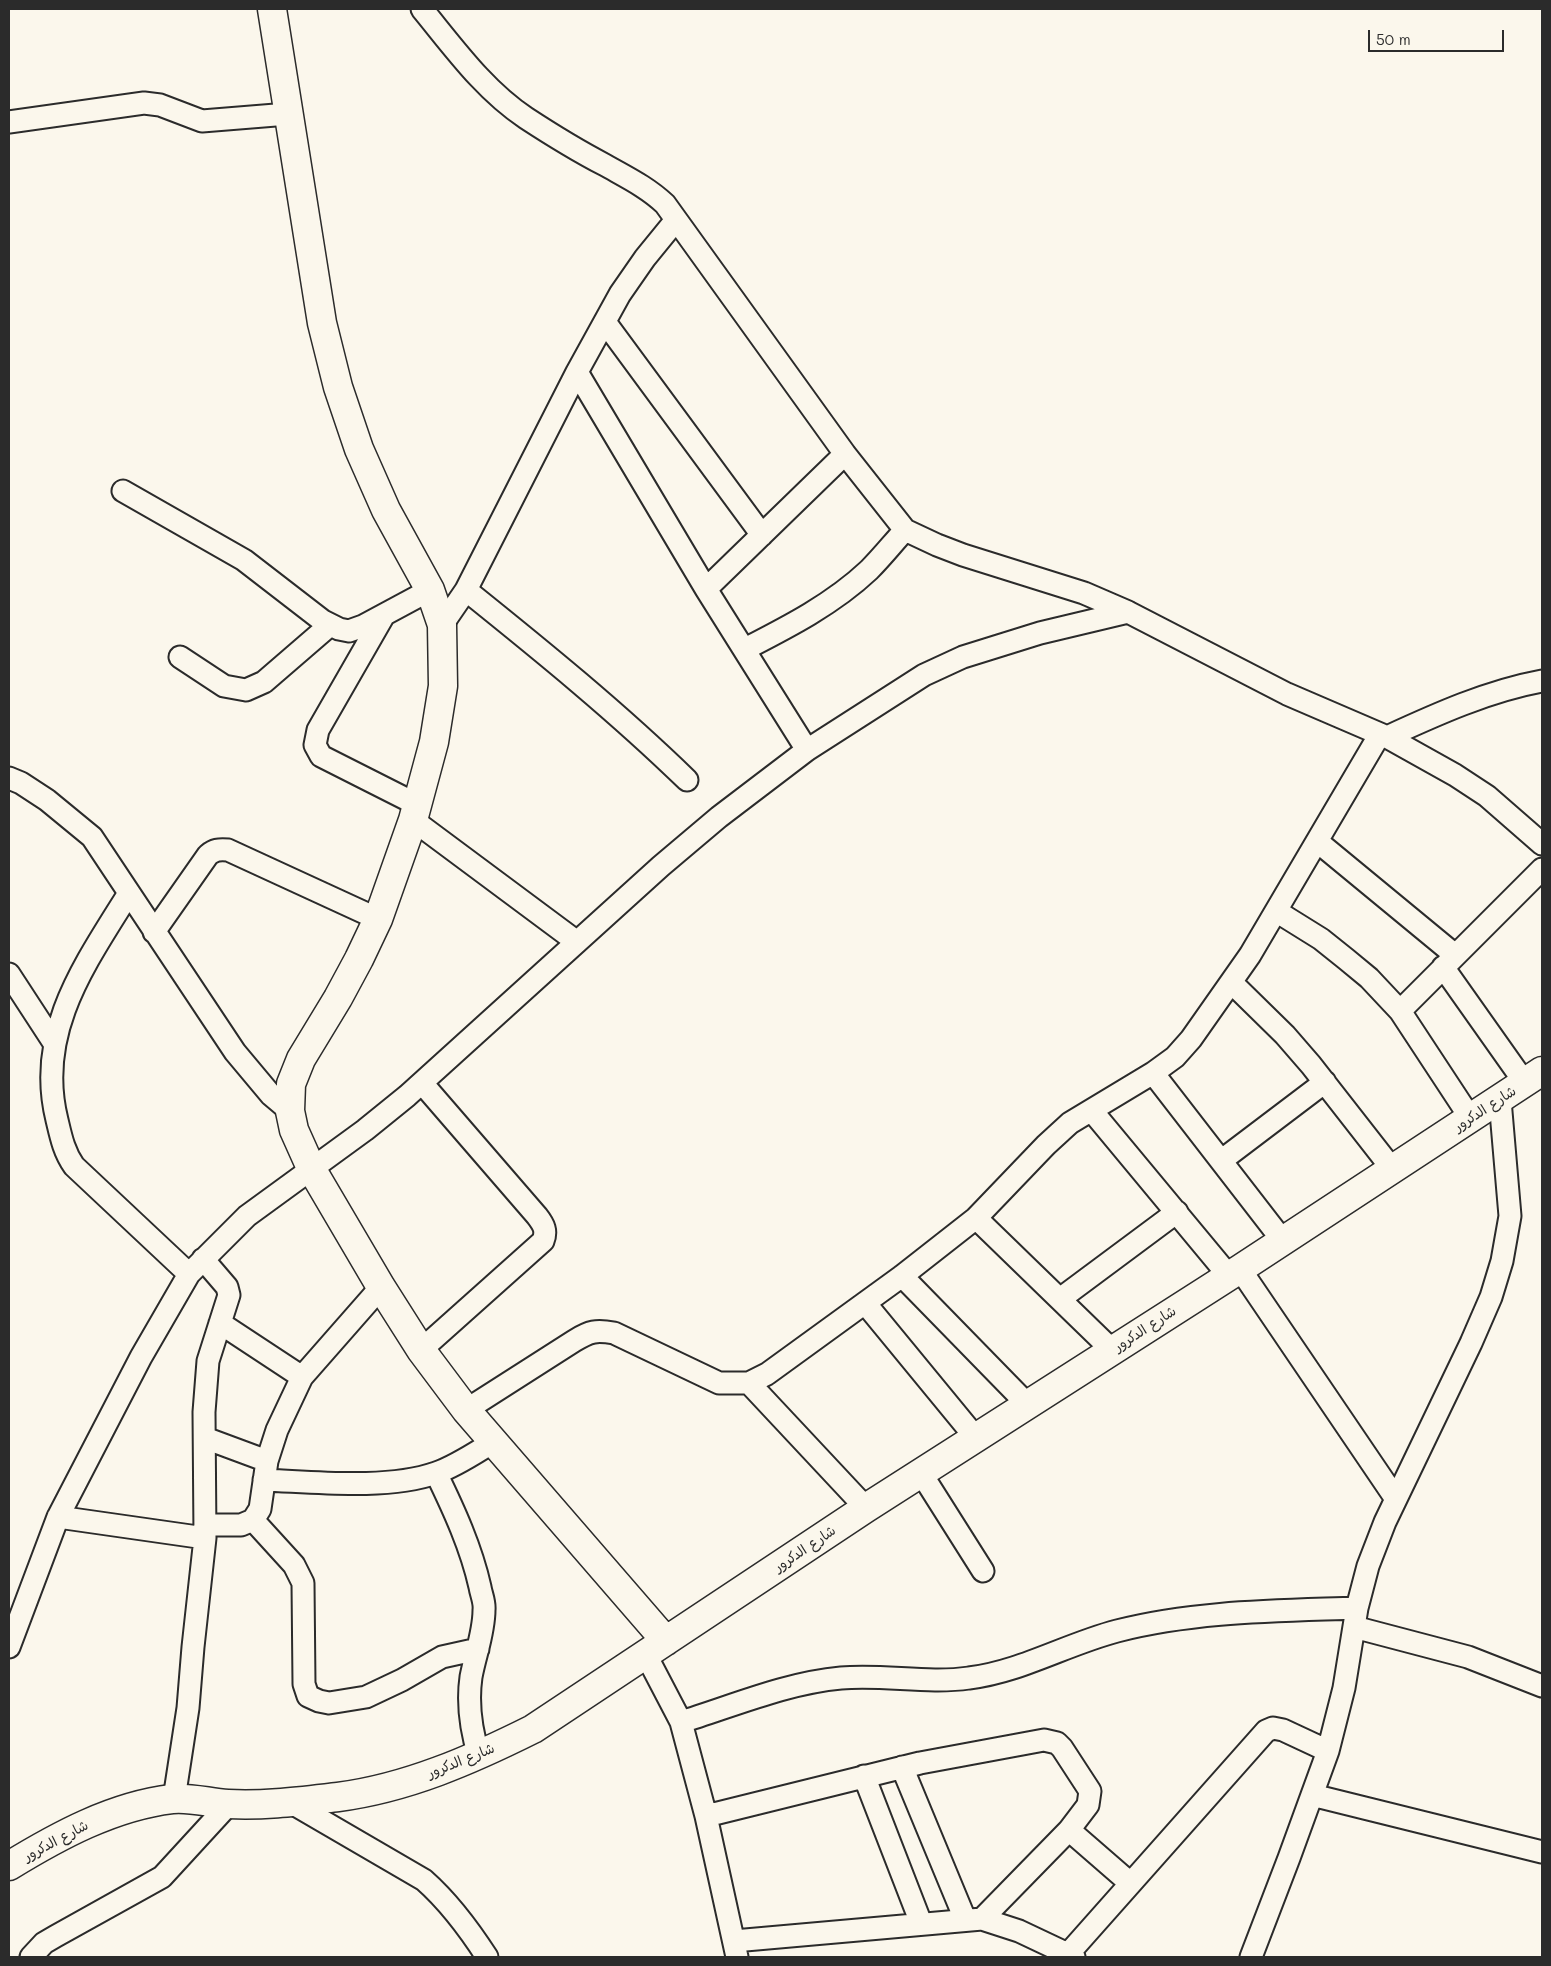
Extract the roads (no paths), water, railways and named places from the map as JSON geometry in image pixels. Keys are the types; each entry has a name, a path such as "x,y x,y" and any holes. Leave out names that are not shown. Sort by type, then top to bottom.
{"street":[{"path":"272,9 322,323 338,387 359,449 386,510 430,590 442,625 443,686 434,742 415,813 378,918 338,998 301,1059 291,1084 290,1110 294,1130 311,1168 421,1350 466,1410 656,1648 681,1722 706,1816 736,1949 921,1923 973,1919 1019,1931 1071,1955 1130,1883 1266,1731 1273,1728 1283,1730 1328,1751"},
{"path":"422,9 469,66 497,96 525,118 568,145 644,186 665,204 845,454 906,530 963,555 1084,594 1128,612 1287,694 1384,736 1456,775 1487,796 1542,844"},
{"path":"9,122 144,103 160,104 202,121 288,114"},
{"path":"442,625 466,590 577,372 620,294 645,258 676,220"},
{"path":"605,322 762,535"},
{"path":"577,372 706,589 745,648 807,750"},
{"path":"706,589 845,454"},
{"path":"123,491 244,560 330,625 339,629 349,631 363,626 430,590"},
{"path":"745,648 792,625 820,608 868,570 906,530"},
{"path":"466,590 593,693 632,727 687,780"},
{"path":"9,1647 58,1516 141,1357 196,1266 247,1216 365,1130 422,1083 669,860 720,817 807,750 924,674 962,657 1040,633 1128,612"},
{"path":"384,615 318,730 315,745 321,756 415,813 577,942"},
{"path":"180,657 224,686 236,690 246,690 264,682 330,625"},
{"path":"466,1410 580,1337 598,1330 614,1333 719,1383 749,1383 767,1374 902,1276 976,1218 1046,1145 1070,1123 1153,1073 1174,1057 1191,1039 1230,982 1384,736 1452,708 1524,684 1542,681"},
{"path":"9,778 21,783 47,800 92,837 154,932 253,1076 270,1095 290,1110"},
{"path":"1318,842 1449,961 1534,1077"},
{"path":"154,932 208,855 220,849 228,850 378,918"},
{"path":"1400,1011 1542,869"},
{"path":"129,893 80,974 66,1005 54,1044 51,1088 52,1103 62,1142 67,1156 74,1166 229,1292 229,1300 208,1361 205,1392 205,1531 188,1708 174,1799"},
{"path":"1276,911 1321,939 1346,959 1369,978 1400,1011 1471,1119"},
{"path":"9,974 54,1044"},
{"path":"1230,982 1285,1034 1325,1082 1392,1170"},
{"path":"1153,1073 1283,1241"},
{"name":"شارع الدكرور","path":"9,1863 101,1817 137,1805 174,1799 229,1804 290,1802 340,1797 434,1774 479,1756 533,1729 866,1508 1283,1241 1534,1077"},
{"path":"1222,1160 1325,1082"},
{"path":"421,1350 543,1242 546,1235 544,1226 537,1216 422,1083"},
{"path":"1251,1957 1328,1751 1344,1688 1356,1618 1368,1566 1396,1499 1471,1343 1491,1297 1502,1261 1510,1216 1500,1100"},
{"path":"1092,1111 1177,1212 1234,1272 1396,1499"},
{"path":"1060,1299 1177,1212"},
{"path":"976,1218 1112,1351"},
{"path":"902,1276 1028,1405"},
{"path":"58,1516 205,1531 241,1525 253,1520 260,1509 266,1471 277,1430 302,1377 382,1287"},
{"path":"865,1303 976,1438"},
{"path":"220,1323 302,1377"},
{"path":"749,1383 866,1508"},
{"path":"205,1438 266,1471 364,1483 417,1478 436,1473 493,1442"},
{"path":"436,1473 472,1556 485,1608 471,1676 469,1711 473,1737 479,1756"},
{"path":"921,1473 983,1571"},
{"path":"253,1520 294,1565 303,1583 304,1684 308,1696 329,1703 366,1697 402,1680 442,1657 478,1649"},
{"path":"681,1722 811,1682 842,1678 969,1678 1005,1670 1116,1632 1163,1621 1231,1613 1356,1618 1468,1657 1542,1686"},
{"path":"706,1816 864,1776 1044,1740 1050,1741 1062,1748 1090,1791 1088,1804 1069,1830 973,1919"},
{"path":"902,1768 973,1919"},
{"path":"864,1776 921,1923"},
{"path":"1312,1796 1542,1849"},
{"path":"290,1802 424,1880 444,1897 487,1957"},
{"path":"31,1957 34,1952 50,1939 162,1877 229,1804"},
{"path":"1069,1830 1130,1883"}]}
